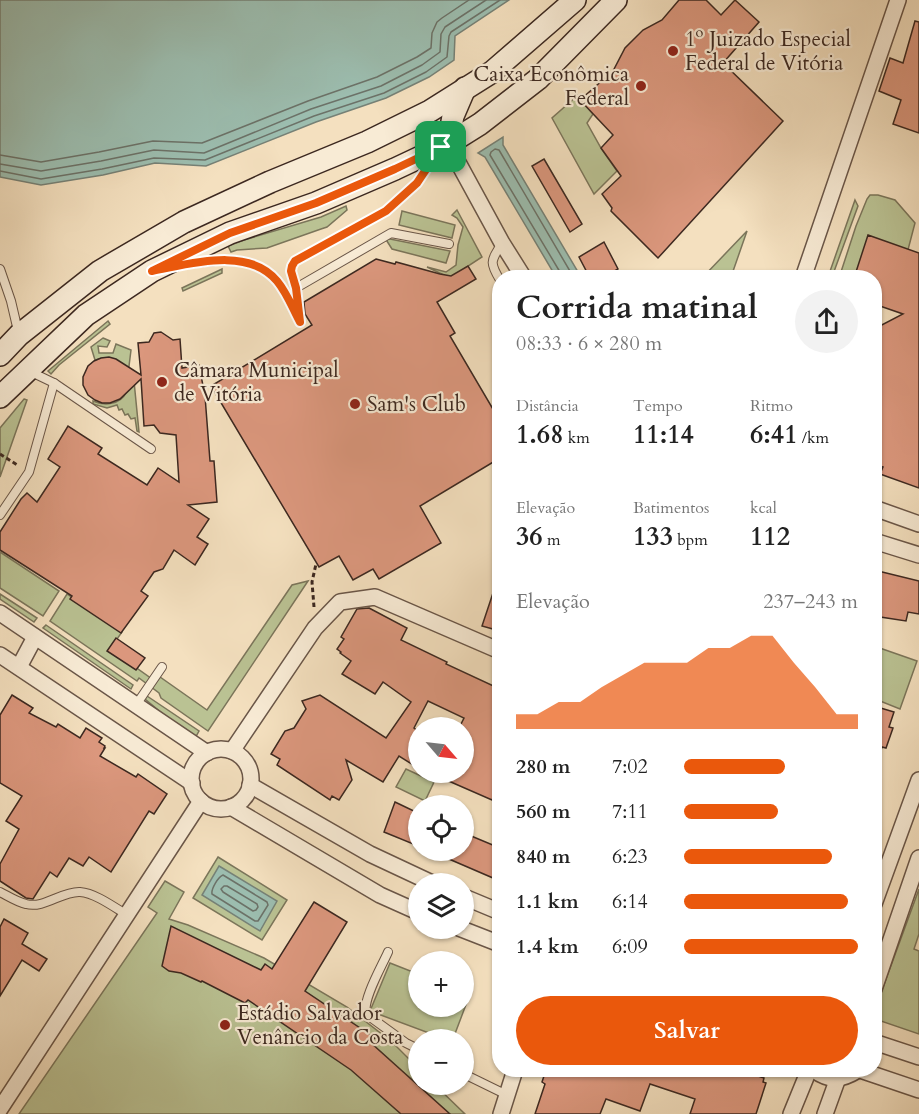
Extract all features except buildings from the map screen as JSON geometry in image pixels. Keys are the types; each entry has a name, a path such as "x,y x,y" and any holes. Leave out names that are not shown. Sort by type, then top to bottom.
{"main road":[{"path":"0,355 19,335 100,271 184,222 270,182 367,142 430,111 492,72 575,0"},
{"path":"0,397 86,315 152,271 230,233 316,203 395,169 444,146 480,124 538,79 616,0"},
{"path":"444,146 465,88"}],"street":[{"path":"806,270 898,0"},
{"path":"444,146 519,270"},
{"path":"882,511 919,524"},
{"path":"882,543 919,555"},
{"path":"232,751 315,628 340,602 375,597 492,648"},
{"path":"0,613 207,753"},
{"path":"19,667 35,637"},
{"path":"0,655 192,783"},
{"path":"215,749 232,751 241,756 248,765 251,775 246,795 231,807 210,806 201,801 195,793 192,783 194,766 200,758 215,749"},
{"path":"882,882 919,780"},
{"path":"250,785 370,854 411,873"},
{"path":"0,1109 201,801"},
{"path":"231,807 380,895 408,908"},
{"path":"882,966 919,858"},
{"path":"474,901 492,909"},
{"path":"474,934 492,941"},
{"path":"882,1045 919,1057"},
{"path":"501,1114 513,1077"},
{"path":"791,1114 806,1077"},
{"path":"828,1077 842,1077"},
{"path":"880,1077 919,1090"},
{"path":"825,1114 838,1078"}],"lane":[{"path":"152,271 213,260 253,264 269,272 279,283 300,322 296,288 291,271 295,261 386,211 417,183 444,146"},
{"path":"296,288 391,233 449,244"},
{"path":"494,270 492,258 502,243"},
{"path":"0,269 19,335"},
{"path":"28,370 54,383 151,449"},
{"path":"0,515 29,472 54,383"},
{"path":"136,705 162,667"},
{"path":"0,892 25,904 33,905 69,893 80,892 89,894 127,915"},
{"path":"388,952 367,1000 366,1014 408,1044"},
{"path":"474,1079 507,1095"}],"path":[{"path":"0,454 29,472"},
{"path":"315,564 312,582 315,628"}],"green space":[{"path":"578,95 593,114 587,123 617,171 594,194 552,118"},
{"path":"870,195 878,195 895,200 915,223 904,265 882,275 882,270 842,270"},
{"path":"855,200 858,206 835,270 830,270"},
{"path":"346,206 347,210 327,227 267,248 231,252 228,246 321,217"},
{"path":"457,210 482,257 450,278 427,267 446,272 456,265 463,227 452,215"},
{"path":"402,211 455,225 452,238 399,225"},
{"path":"747,231 733,270 710,270"},
{"path":"385,238 450,251 446,263 392,249"},
{"path":"222,269 222,273 183,291 182,288"},
{"path":"108,321 110,324 51,374 48,371"},
{"path":"103,338 110,341 107,347 98,346 99,353 113,353 116,344 131,350 128,374 111,358 95,360 91,347"},
{"path":"134,381 139,432 135,418 131,419 128,414 125,415 117,405 107,408 93,404 93,401 107,404 120,400 127,392 129,383"},
{"path":"24,399 27,400 0,477 0,428"},
{"path":"0,552 59,591 43,616 0,588"},
{"path":"308,581 208,731 161,698 159,693 139,678 137,681 50,621 67,594 122,632 110,649 152,679 154,685 160,677 207,710 292,585"},
{"path":"0,594 37,618 34,622 0,599"},
{"path":"46,625 133,685 131,689 43,628"},
{"path":"882,649 917,661 900,709 882,702"},
{"path":"147,696 199,731 194,740 145,699"},
{"path":"406,769 408,770 408,783 434,783 428,795 413,795 396,787"},
{"path":"218,857 287,900 262,940 193,898"},
{"name":"Estádio Salvador Venâncio da Costa","path":"165,881 184,892 169,919 264,958 347,1007 392,1042 408,1058 408,1095 445,1095 465,1114 19,1114 157,913 148,907"},
{"path":"919,889 919,934 914,949 919,951 919,1034 882,1021 882,990"},
{"path":"390,963 408,970 408,1017 461,1017 457,1029 418,1029 370,1011"}],"water":[{"path":"0,0 509,0 455,36 454,60 429,77 386,98 316,122 206,166 155,163 103,175 41,185 0,177"},
{"path":"503,137 503,145 577,270 552,270 485,157 478,153"},
{"path":"219,866 277,901 260,931 202,895"}],"place":[{"name":"1º Juizado Especial Federal de Vitória","path":"673,51"},
{"name":"Caixa Econômica Federal","path":"641,86"},
{"name":"Câmara Municipal de Vitória","path":"162,382"},
{"name":"Sam's Club","path":"355,404"},
{"name":"Estádio Salvador Venâncio da Costa","path":"225,1025"}],"route":[{"path":"441,147 417,183 386,211 295,261 291,271 296,288 300,322 279,283 269,272 253,264 213,260 152,271 230,233 316,203 441,147"}]}
